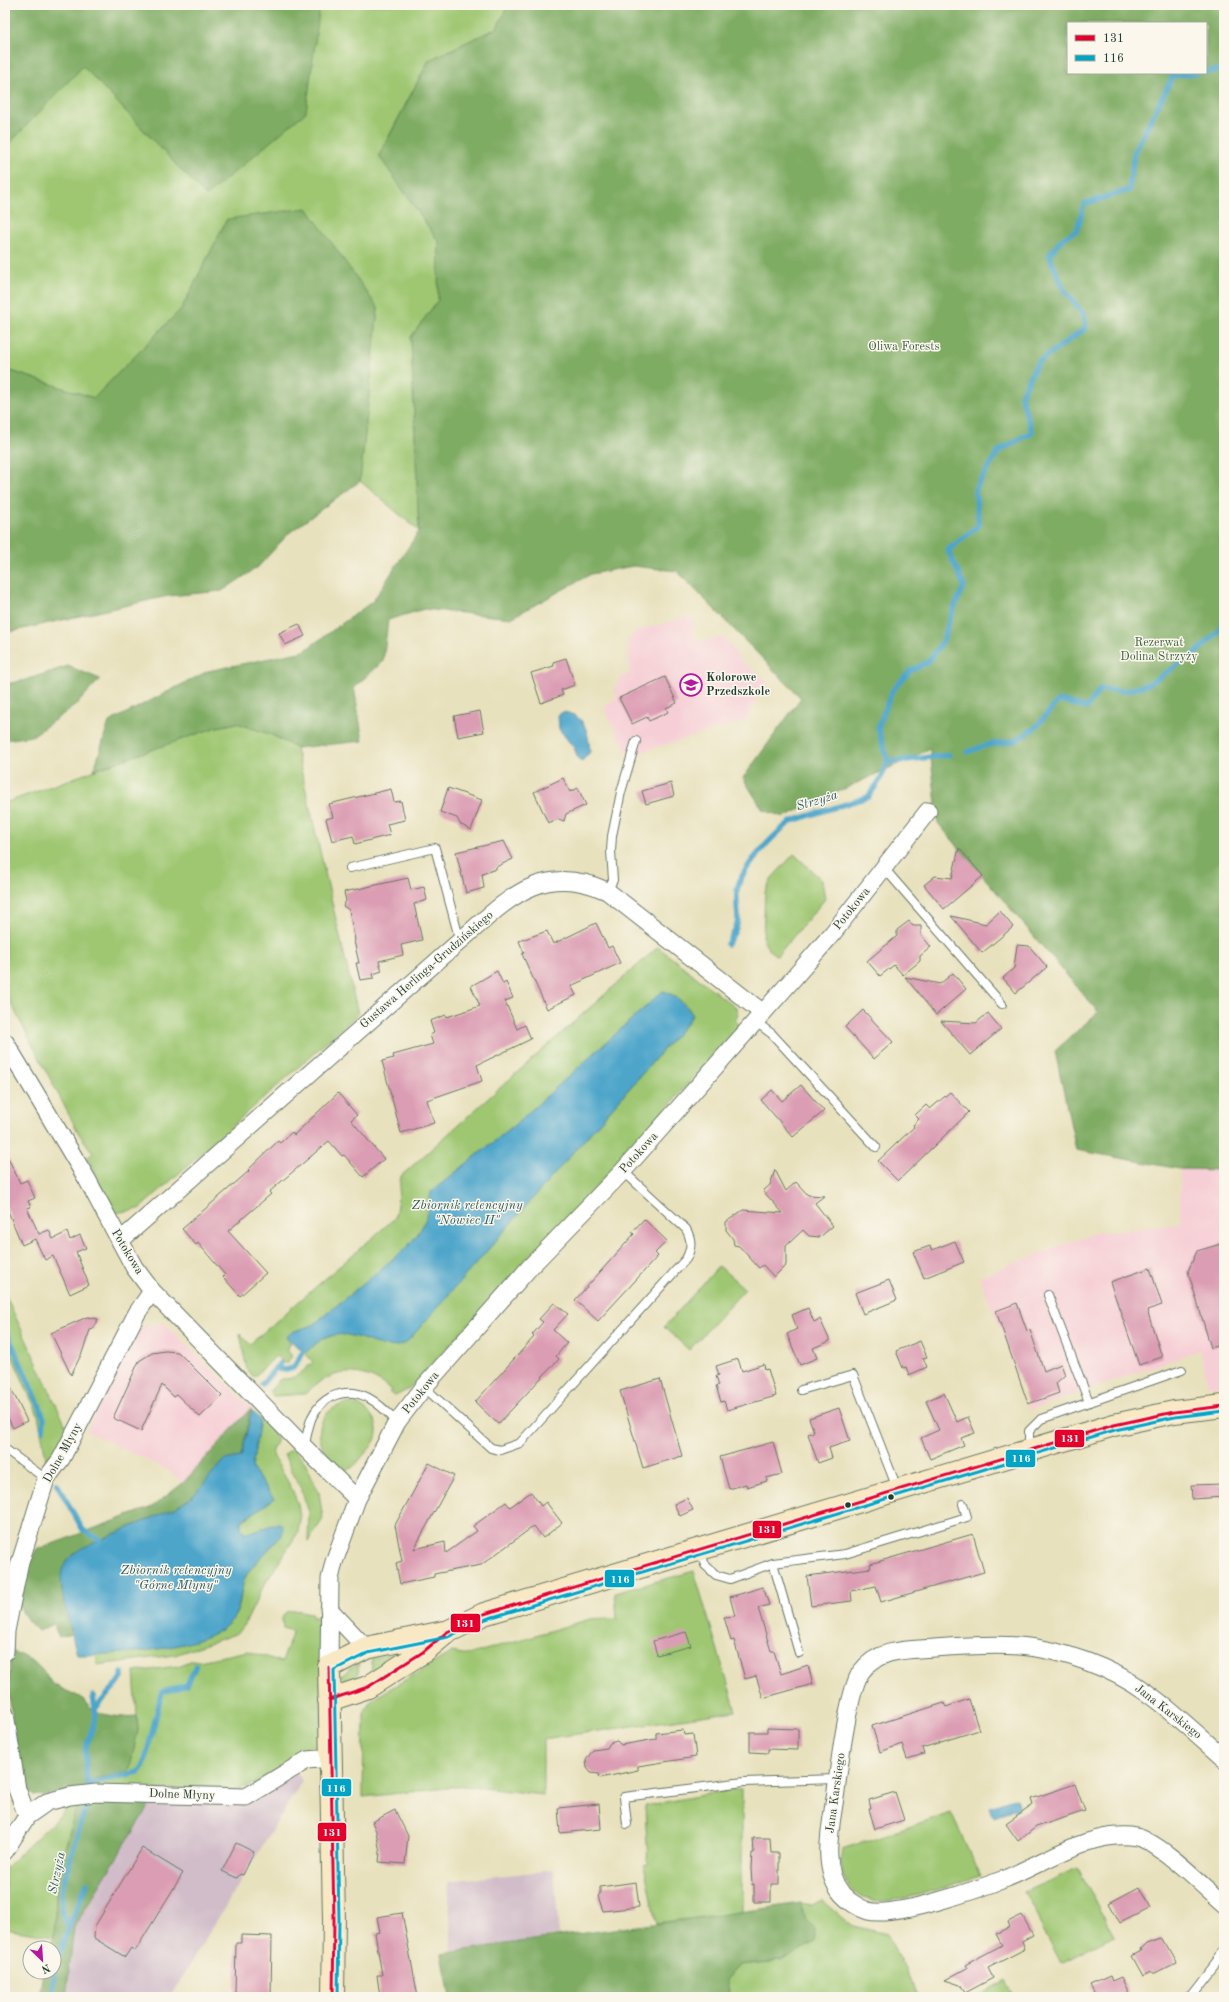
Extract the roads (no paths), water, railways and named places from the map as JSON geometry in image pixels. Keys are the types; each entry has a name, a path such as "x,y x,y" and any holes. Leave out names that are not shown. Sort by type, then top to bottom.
{"street":[{"name":"Potokowa","path":"333,1997 338,1856 331,1758 329,1700 330,1579 334,1562 357,1498 397,1422 424,1387 531,1266 623,1171 759,1018 832,934 928,811"},
{"name":"Gustawa Herlinga-Grudzińskiego","path":"120,1241 460,941 505,902 529,886 556,881 567,881 595,886 607,891 759,1018"},
{"name":"Potokowa","path":"5,1042 87,1179 134,1267 152,1291 304,1447 357,1498"},
{"name":"Dolne Młyny","path":"5,1652 6,1631 19,1566 46,1479 61,1459 137,1313 152,1291"},
{"path":"329,1700 368,1687 423,1652 447,1632 484,1614 1114,1425 1205,1407 1224,1406"},
{"path":"330,1609 366,1648"},
{"path":"329,1667 366,1648 447,1632"},
{"name":"Jana Karskiego","path":"1224,1758 1147,1692 1118,1675 1094,1664 1070,1657 1019,1646 944,1647 898,1650 885,1654 870,1662 860,1674 852,1695 837,1779 829,1861 832,1875 842,1894 852,1903 870,1911 895,1910 958,1896 1009,1877 1090,1841 1109,1836 1140,1837 1155,1846 1224,1904"},
{"path":"5,1714 17,1789 27,1816"},
{"name":"Dolne Młyny","path":"5,1851 27,1816 47,1802 70,1796 96,1793 246,1797 307,1760 331,1758"}],"lane":[{"path":"607,891 613,880 611,851 621,792 636,741"},
{"path":"350,868 435,848 460,941"},
{"path":"884,868 1002,1004"},
{"path":"759,1018 876,1147"},
{"path":"424,1387 490,1448 500,1450 520,1443 686,1259 689,1252 690,1237 686,1229 623,1171"},
{"path":"1048,1295 1089,1402"},
{"path":"1029,1451 1029,1431 1041,1419 1182,1370"},
{"path":"801,1390 853,1375 898,1491"},
{"path":"304,1447 312,1417 318,1407 327,1399 339,1393 352,1392 362,1394 376,1402 397,1422"},
{"path":"5,1449 46,1479"},
{"path":"700,1550 705,1565 716,1575 730,1579 773,1563 845,1554 967,1517 963,1504"},
{"path":"773,1563 799,1653"},
{"path":"627,1824 624,1796 744,1782 837,1779"},
{"path":"1190,1997 1224,1953"}],"water":[{"path":"563,712 577,717 587,731 590,752 582,761 579,760 574,748 559,729 558,715"},
{"name":"Zbiornik retencyjny \"Nowiec II\"","path":"663,991 675,997 692,1013 689,1020 408,1341 392,1347 383,1346 355,1337 336,1335 323,1339 305,1353 286,1337 292,1332 313,1325 406,1248 424,1223 431,1192 517,1123"},
{"name":"Zbiornik retencyjny \"Górne Młyny\"","path":"252,1410 260,1419 252,1468 274,1499 241,1521 241,1529 244,1530 244,1534 279,1523 283,1525 282,1535 248,1572 242,1587 237,1610 232,1620 220,1630 203,1638 183,1644 136,1652 77,1655 63,1599 61,1578 65,1563 80,1549 175,1508 192,1497 225,1460 241,1457"},
{"path":"1016,1798 1019,1808 994,1817 990,1807"}],"waterway":[{"path":"1207,72 1224,69"},
{"path":"888,762 878,728 892,691 910,671 928,662 943,641 951,615 964,586 948,550 979,525 975,489 999,451 1032,432 1021,396 1037,363 1086,328 1084,315 1064,290 1049,255 1062,239 1077,230 1084,204 1129,190 1134,153 1173,76 1188,74"},
{"name":"Strzyża","path":"967,752 987,745 1015,741 1036,727 1059,700 1087,708 1100,689 1126,691 1149,684 1198,651 1219,631 1224,619"},
{"name":"Strzyża","path":"727,944 733,935 738,922 737,891 739,882 759,853 792,821 868,797 880,780 888,762 949,755"},
{"path":"5,1329 40,1407 44,1419 43,1430"},
{"path":"275,1368 286,1370 293,1368 303,1352"},
{"name":"Strzyża","path":"262,1384 280,1363"},
{"path":"57,1484 83,1530 100,1540"},
{"path":"93,1696 96,1716 85,1751 87,1784 139,1772 144,1765 162,1692 187,1685 196,1665"},
{"path":"95,1709 122,1678 122,1673"},
{"name":"Strzyża","path":"62,1946 69,1927 62,1912 62,1888 86,1805"},
{"path":"69,1927 87,1883"},
{"name":"Strzyża","path":"52,1997 53,1980"}],"place":[{"name":"Kolorowe Przedszkole","path":"691,685"}],"park label":[{"name":"Oliwa Forests","path":"904,347"},
{"name":"Rezerwat Dolina Strzyży","path":"1159,650"}]}
